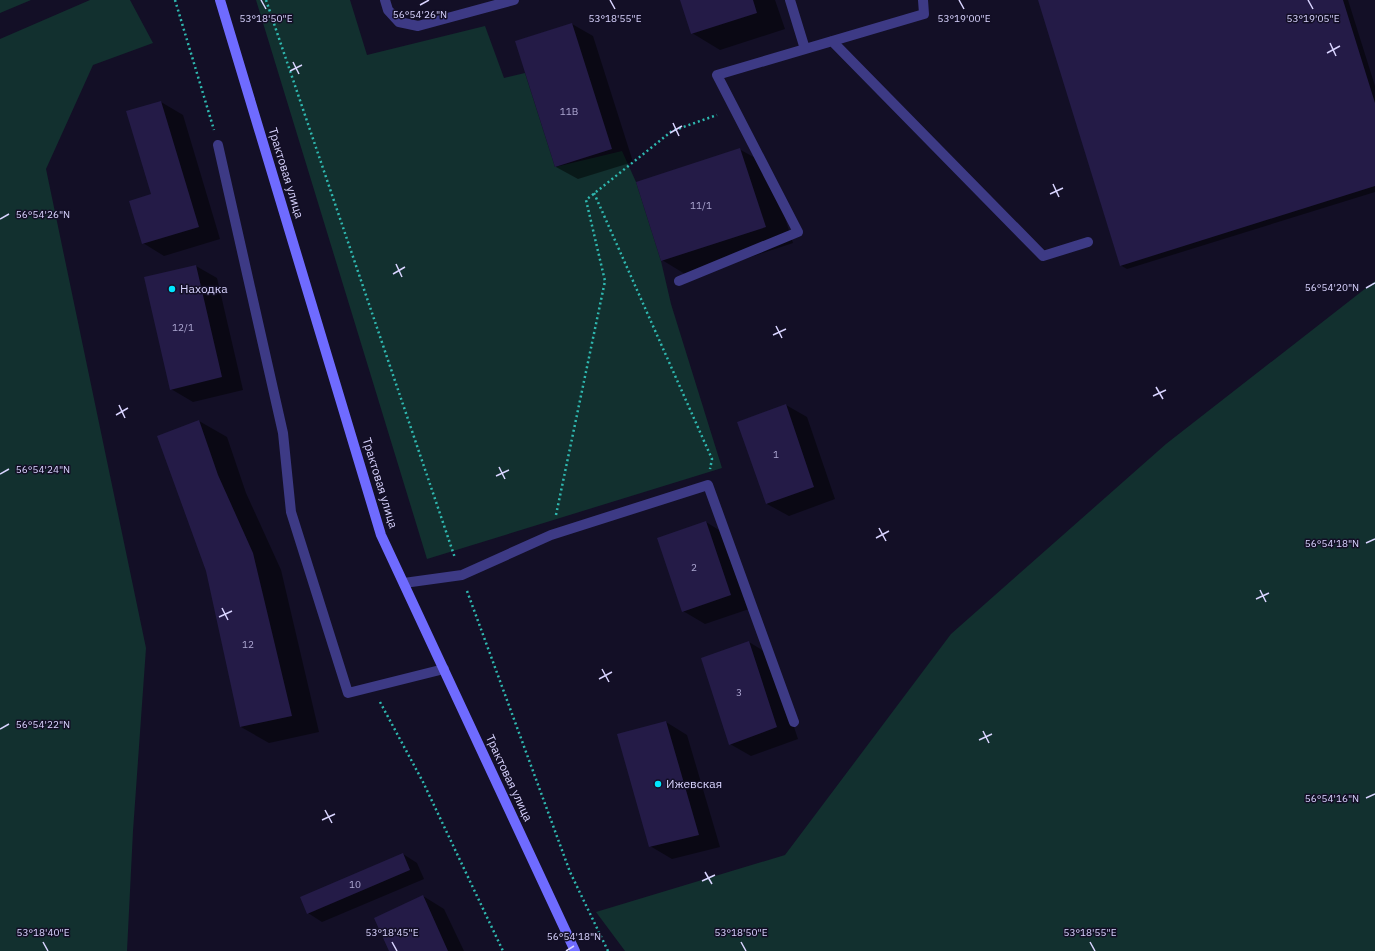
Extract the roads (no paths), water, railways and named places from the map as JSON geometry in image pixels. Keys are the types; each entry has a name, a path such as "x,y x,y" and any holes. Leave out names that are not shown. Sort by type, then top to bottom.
{"street":[{"name":"Трактовая улица","path":"220,0 381,535 575,951"}],"lane":[{"path":"385,0 388,10 399,22 418,26 491,3 514,0"},
{"path":"790,0 805,49"},
{"path":"679,281 798,232 717,75 924,14 922,0"},
{"path":"832,41 1043,256 1088,242"},
{"path":"218,145 283,433 291,512 348,693 444,669"},
{"path":"404,583 462,575 551,535 708,485 794,722"}],"place":[{"name":"Находка","path":"172,289"},
{"name":"Ижевская","path":"658,784"}]}
